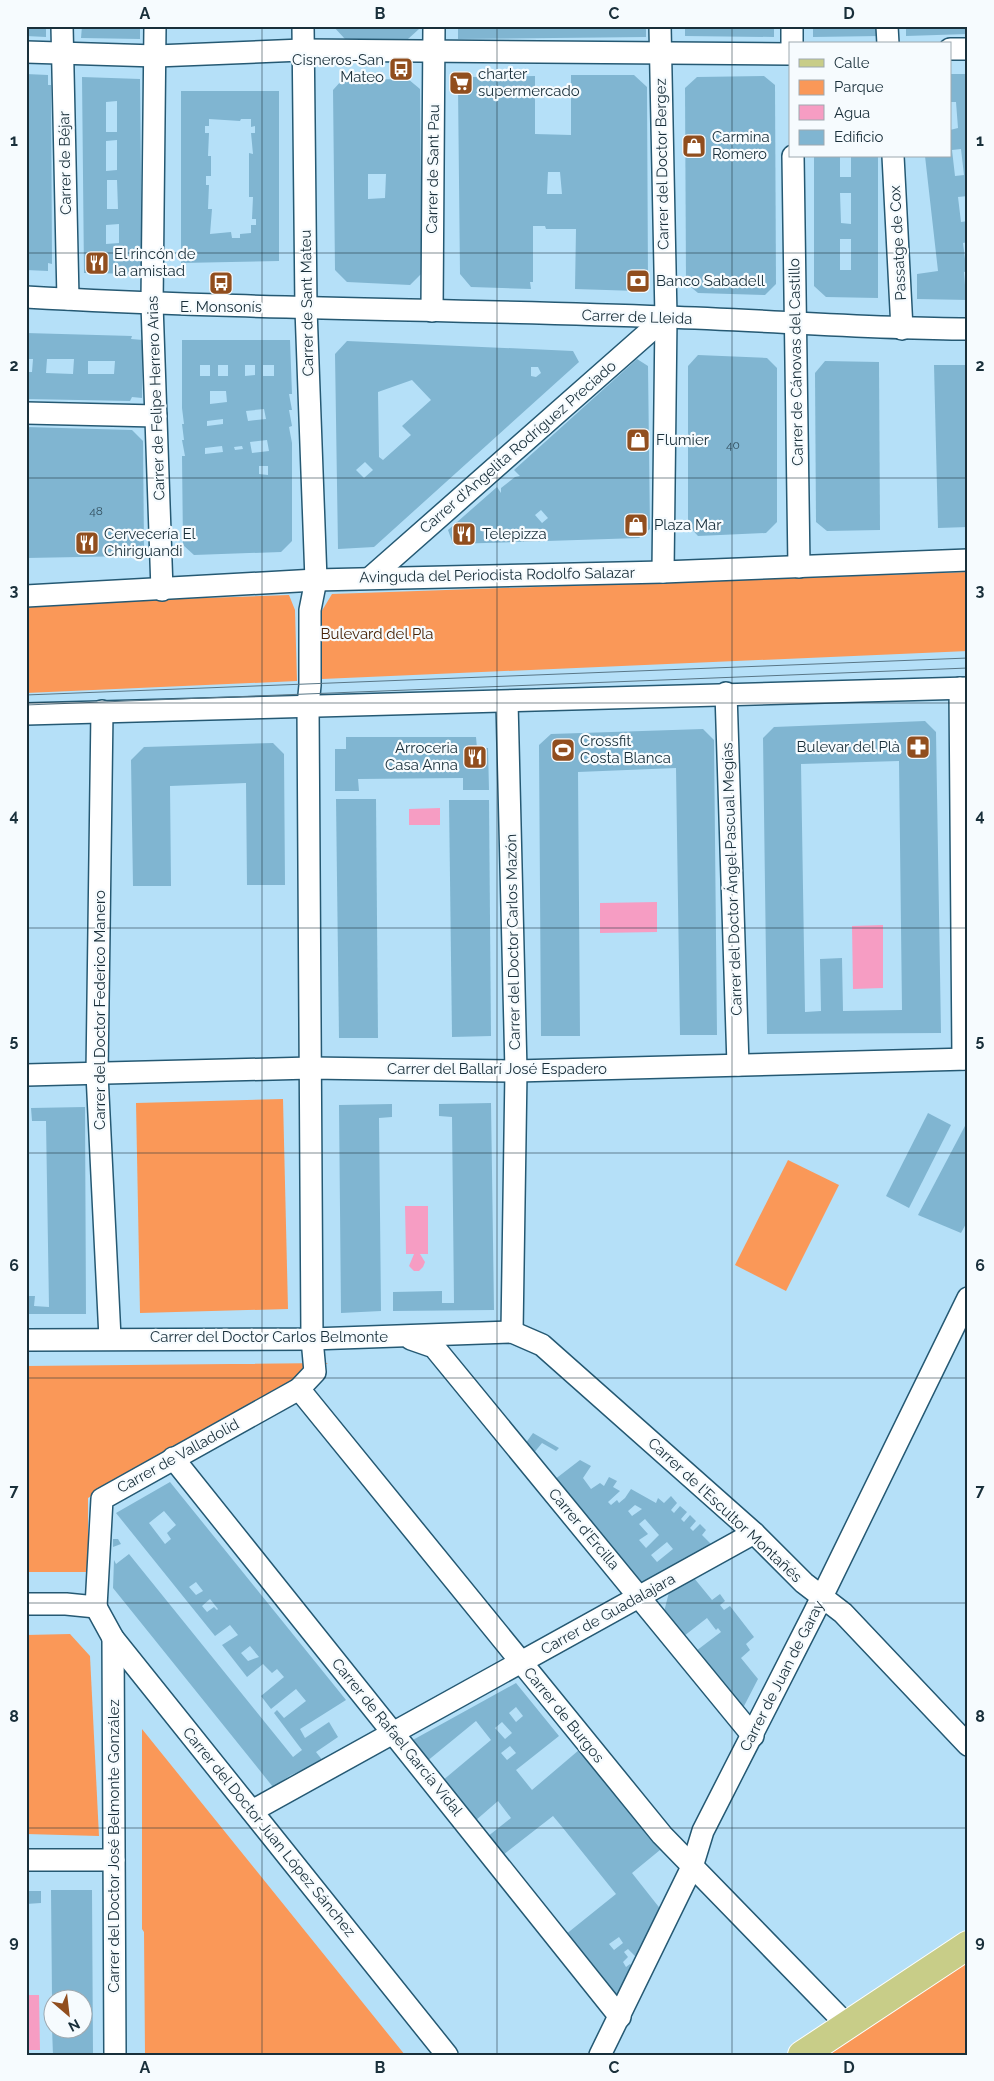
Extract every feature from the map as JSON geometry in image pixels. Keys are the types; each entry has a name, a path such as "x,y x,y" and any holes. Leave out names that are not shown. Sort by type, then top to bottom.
{"main road":[{"path":"802,2055 968,1945"}],"street":[{"name":"Carrer de Béjar","path":"62,26 68,299"},
{"name":"Carrer de Felipe Herrero Arias","path":"155,26 152,304 162,590"},
{"name":"Carrer de Sant Mateu","path":"303,26 306,309 316,580 310,610 310,685 308,706 311,1068"},
{"name":"Carrer de Sant Pau","path":"432,311 434,26"},
{"name":"Carrer del Doctor Bergez","path":"660,26 666,317 663,572"},
{"path":"792,26 792,42"},
{"path":"887,26 888,42"},
{"path":"952,49 968,49"},
{"path":"26,52 156,56 302,50 789,54"},
{"name":"Carrer de Cánovas del Castillo","path":"793,158 799,567"},
{"name":"Passatge de Cox","path":"893,158 902,329"},
{"name":"Carrer de Lleida","path":"26,296 152,304 666,317 902,329 968,329"},
{"name":"Carrer d'Angelita Rodríguez Preciado","path":"370,578 666,317"},
{"path":"26,413 156,416"},
{"name":"Avinguda del Periodista Rodolfo Salazar","path":"26,596 162,590 316,580 663,572 968,560"},
{"path":"26,714 507,702 726,693 964,688 966,1059"},
{"name":"Carrer del Doctor Ángel Pascual Megías","path":"726,693 738,1065"},
{"name":"Carrer del Doctor Carlos Mazón","path":"507,702 516,1071 512,1332"},
{"name":"Carrer del Doctor Federico Manero","path":"102,711 97,1074 110,1338"},
{"name":"Carrer del Ballarí José Espadero","path":"26,1075 311,1068 516,1071 966,1059"},
{"name":"Carrer de Valladolid","path":"96,1607 102,1499 300,1389 315,1372 312,1339 311,1068"},
{"name":"Carrer de Juan de Garay","path":"600,2055 692,1867 704,1831 822,1597 968,1298"},
{"name":"Carrer del Doctor Carlos Belmonte","path":"26,1340 110,1338 312,1339 512,1332"},
{"name":"Carrer de l'Escultor Montañés","path":"512,1332 542,1345 754,1533 804,1583 843,1612 968,1745"},
{"name":"Carrer d'Ercilla","path":"404,1336 434,1347 753,1736"},
{"name":"Carrer de Burgos","path":"300,1389 662,1835 847,2025"},
{"name":"Carrer de Rafael García Vidal","path":"173,1458 620,2017"},
{"name":"Carrer de Guadalajara","path":"252,1811 754,1533"},
{"path":"26,1604 66,1604 96,1607"},
{"name":"Carrer del Doctor Juan López Sánchez","path":"96,1607 113,1638 447,2055"},
{"name":"Carrer del Doctor José Belmonte González","path":"113,1638 115,2055"},
{"path":"26,1860 114,1860"}],"green space":[{"name":"Bulevard del Pla","path":"968,572 968,651 322,679 320,614 332,594"},
{"name":"Bulevard del Pla","path":"289,595 295,610 297,681 26,693 26,604"},
{"path":"283,1099 288,1309 140,1313 136,1103"},
{"path":"788,1160 839,1185 786,1291 735,1265"},
{"path":"328,1363 88,1498 88,1572 26,1572 26,1366"},
{"path":"70,1634 90,1656 99,1836 26,1834 26,1635"},
{"path":"142,1729 405,2055 145,2055 144,1932 142,1929"},
{"path":"968,1962 968,2055 828,2055"}],"water":[{"path":"440,808 440,825 409,825 409,809"},
{"path":"657,902 657,932 600,933 600,903"},
{"path":"883,925 883,988 853,989 852,926"},
{"path":"405,1206 428,1206 428,1254 420,1254 425,1262 419,1271 414,1271 409,1266 414,1254 406,1254"},
{"path":"26,1995 39,1995 40,2050 26,2050"}],"building":[{"path":"26,26 46,26 46,37 26,36"},
{"path":"82,26 140,26 140,39 81,38"},
{"path":"333,26 419,26 419,29 408,39 345,39"},
{"path":"458,26 646,26 646,37 458,39"},
{"path":"685,26 774,26 774,37 685,36"},
{"path":"813,26 880,26 880,36 813,37"},
{"path":"906,26 968,26 968,34 906,36"},
{"path":"26,74 48,75 48,85 51,85 52,264 48,263 48,271 26,270"},
{"path":"952,74 968,74 968,196 958,197 961,222 968,221 968,242 963,243 966,267 968,267 968,271 964,272 965,285 968,285 968,300 917,299 917,274 938,271 925,158 952,158 952,150 952,130 958,128 956,102 952,102","holes":["961,149 964,175 955,176 952,150"]},
{"path":"571,75 634,75 647,87 648,282 637,291 575,289 576,229 546,229 545,226 533,226 533,282 530,282 531,289 471,287 460,274 458,87 469,77 535,76 535,134 571,135","holes":["548,172 560,172 562,194 547,194"]},
{"path":"764,76 775,85 776,284 765,295 698,293 686,283 685,88 697,77"},
{"path":"82,77 140,79 142,274 84,273","holes":["117,101 117,132 106,132 106,102","117,140 117,170 106,171 106,141","107,180 117,180 118,209 107,209","119,224 119,243 106,244 106,225"]},
{"path":"408,79 420,89 422,273 410,285 347,282 335,270 333,90 342,80","holes":["368,174 386,174 385,198 368,199"]},
{"path":"181,91 279,91 279,261 181,263","holes":["209,119 240,121 241,119 251,119 251,127 255,126 255,133 251,133 253,154 249,153 249,197 253,197 252,219 256,219 256,225 251,225 251,233 240,234 240,238 232,238 231,232 210,234 212,209 208,209 209,185 206,185 206,176 211,176 211,156 208,156 209,133 205,133 205,126 209,126"]},
{"path":"814,158 840,158 840,177 851,177 851,158 878,158 878,298 826,297 814,286","holes":["840,193 851,193 851,224 841,223","840,239 851,239 851,270 840,270"]},
{"path":"26,333 132,336 131,339 143,340 142,398 132,397 130,401 26,399 26,372 32,372 33,359 26,359","holes":["47,359 74,359 73,374 46,373","88,361 115,361 114,374 88,374"]},
{"path":"182,340 290,340 292,394 289,394 292,410 289,410 292,426 289,427 292,443 292,541 281,552 194,555 183,545 182,456 185,456 182,440 184,440 182,424 184,424 182,408","holes":["200,365 210,365 210,376 200,376","218,365 228,365 228,376 218,376","245,365 255,365 255,375 245,376","263,365 274,365 274,376 263,376","210,391 226,391 227,402 210,404","264,409 266,419 248,421 246,411","223,419 223,424 207,426 207,421","267,440 269,451 252,453 250,442","222,446 223,452 205,454 205,448","242,446 243,449 235,450 234,447","259,466 268,466 268,475 259,474"]},
{"path":"347,341 573,351 579,362 374,547 338,549 335,354","holes":["531,367 538,367 541,373 536,377 531,376","412,380 431,400 402,426 411,435 383,460 379,457 378,392","365,462 373,470 364,478 356,470"]},
{"path":"698,355 767,358 777,368 777,522 766,533 698,536 688,525 688,366"},
{"path":"637,359 648,366 650,529 639,538 453,544 448,530 497,487 501,493 501,488 515,477 520,476 514,470","holes":["541,510 548,518 542,523 535,515"]},
{"path":"825,361 879,362 880,530 827,531 816,522 815,373"},
{"path":"934,365 968,365 968,527 938,528"},
{"path":"26,427 132,430 143,441 144,546 134,556 26,558"},
{"path":"925,721 936,732 941,1033 767,1034 763,738 774,727","holes":["899,761 902,1010 843,1011 842,958 820,959 821,1011 805,1012 801,764"]},
{"path":"703,729 714,740 717,1035 680,1035 676,768 578,772 580,1036 541,1036 539,745 551,734"},
{"path":"346,737 476,737 477,748 488,748 489,790 463,790 463,778 358,779 359,791 335,791 335,749 346,749"},
{"path":"273,743 284,754 285,885 247,885 246,783 170,786 171,886 133,886 131,760 144,747"},
{"path":"336,799 376,799 378,1038 339,1038"},
{"path":"449,800 489,800 491,1036 452,1037"},
{"path":"491,1103 494,1310 393,1311 393,1292 442,1291 442,1303 454,1303 452,1117 439,1116 439,1104"},
{"path":"392,1104 392,1117 379,1118 381,1311 341,1313 339,1105"},
{"path":"85,1107 86,1314 26,1314 26,1296 35,1296 34,1306 49,1307 46,1121 32,1121 31,1108"},
{"path":"928,1113 951,1125 909,1208 886,1196"},
{"path":"966,1124 968,1220 961,1233 918,1215"},
{"path":"533,1433 559,1448 556,1451 542,1443 533,1454 525,1444"},
{"path":"580,1460 591,1466 583,1478 591,1489 600,1483 604,1486 609,1477 617,1481 613,1487 620,1491 608,1502 611,1505 617,1500 619,1503 631,1489 656,1503 658,1498 664,1503 671,1496 677,1503 671,1510 674,1513 680,1506 687,1512 681,1519 684,1522 690,1515 696,1521 690,1528 693,1531 700,1524 706,1530 702,1535 713,1546 639,1586 554,1480","holes":["635,1505 642,1509 632,1516 628,1511","645,1519 659,1535 646,1548 639,1540 648,1534 639,1524","667,1542 673,1549 657,1562 651,1555"]},
{"path":"170,1482 346,1700 300,1729 305,1738 329,1722 338,1737 316,1752 323,1761 291,1775 273,1787 113,1588 114,1560 116,1564 129,1554 293,1757 302,1750 274,1713 277,1710 284,1718 306,1701 296,1689 271,1709 261,1696 284,1677 277,1669 272,1673 263,1664 247,1677 222,1645 238,1635 230,1625 215,1636 116,1513","holes":["164,1511 176,1525 167,1533 171,1539 165,1544 149,1523","196,1582 203,1591 196,1595 189,1587","210,1599 218,1609 214,1607 207,1612 202,1606","250,1646 259,1657 248,1661 241,1653"]},
{"path":"113,1539 118,1539 121,1544 113,1547"},
{"path":"694,1578 712,1600 720,1594 725,1601 720,1605 724,1610 730,1606 754,1637 746,1644 750,1650 741,1658 758,1679 743,1708 696,1651 721,1632 718,1628 716,1630 707,1618 684,1636 664,1612 669,1592"},
{"path":"516,1683 559,1736 516,1770 532,1790 579,1750 660,1850 632,1873 662,1911 639,1960 628,1949 624,1952 628,1957 623,1962 626,1967 630,1964 635,1969 618,2000 565,1935 616,1894 553,1816 503,1855 487,1837 511,1818 498,1801 475,1821 442,1781 491,1740 476,1721 426,1762 411,1741","holes":["516,1707 523,1716 516,1722 509,1713","502,1722 512,1733 505,1739 495,1728","510,1746 516,1753 507,1760 501,1753","619,1937 623,1943 614,1950 609,1944"]},
{"path":"51,1890 92,1890 93,2055 53,2055 52,2038 92,2038 92,1988 52,1988"},
{"path":"26,1891 41,1891 41,1903 26,1904"}],"tram line":[{"path":"26,695 968,658"},
{"path":"26,705 968,668"}],"place":[{"name":"Cisneros-San Mateo","path":"401,69"},
{"name":"charter supermercado","path":"461,83"},
{"name":"Carmina Romero","path":"694,146"},
{"name":"El rincón de la amistad","path":"97,263"},
{"name":"Banco Sabadell","path":"638,281"},
{"name":"E. Monsonís","path":"221,283"},
{"name":"Flumier","path":"638,440"},
{"name":"Plaza Mar","path":"636,525"},
{"name":"Telepizza","path":"464,534"},
{"name":"Cervecería El Chiriguandi","path":"87,543"},
{"name":"Bulevar del Plà","path":"918,747"},
{"name":"Crossfit Costa Blanca","path":"563,750"},
{"name":"Arroceria Casa Anna","path":"475,757"}]}
